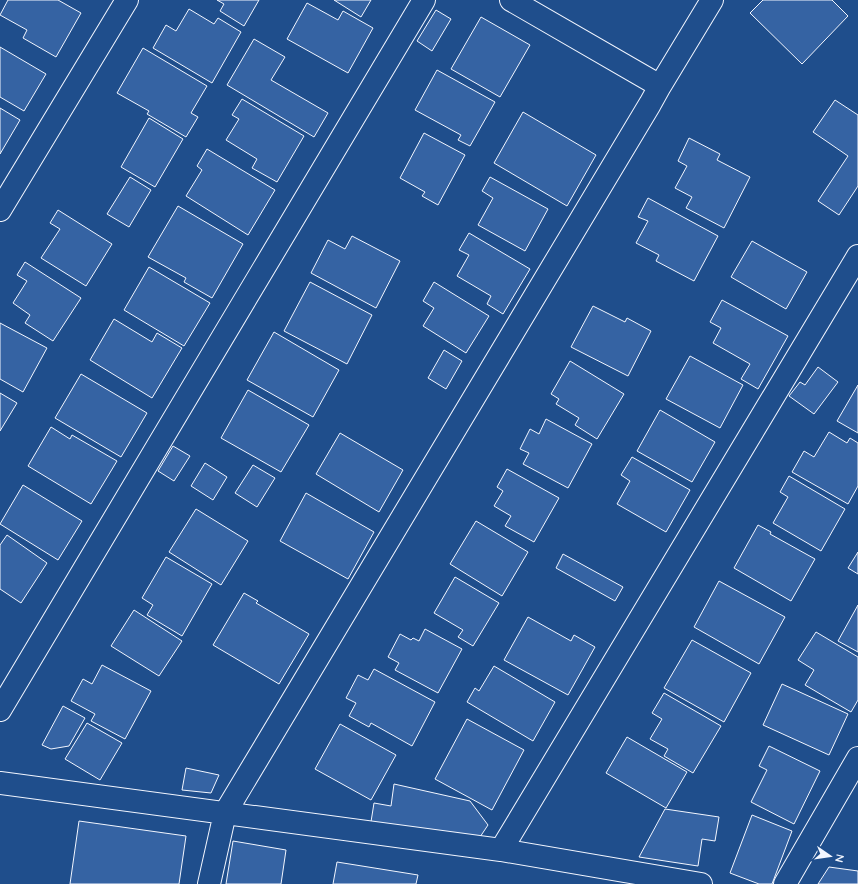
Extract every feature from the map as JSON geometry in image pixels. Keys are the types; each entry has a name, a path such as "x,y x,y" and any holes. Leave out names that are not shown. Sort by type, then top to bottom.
{"street":[{"path":"0,210 127,0"},
{"path":"0,710 424,0"},
{"path":"511,0 660,86"},
{"path":"210,884 225,813 712,0"},
{"path":"501,850 858,256"},
{"path":"785,884 858,758"},
{"path":"0,782 501,850 701,884"}],"building":[{"path":"8,0 58,0 81,13 56,57 23,38 27,30 0,15"},
{"path":"217,0 259,0 244,26 220,11 224,4"},
{"path":"334,0 371,0 361,17"},
{"path":"763,0 832,0 848,16 802,64 750,13"},
{"path":"307,3 338,20 343,11 373,28 348,73 287,39"},
{"path":"189,9 214,24 218,18 241,32 212,83 153,48 166,25 176,31"},
{"path":"436,10 451,19 432,51 417,41"},
{"path":"481,17 530,45 500,97 451,69"},
{"path":"254,39 285,57 271,80 328,113 314,137 227,85"},
{"path":"0,47 46,74 24,111 0,97"},
{"path":"143,48 207,86 191,113 198,117 186,137 147,114 149,111 117,93"},
{"path":"437,70 495,102 470,146 458,140 461,135 415,110"},
{"path":"242,99 304,136 277,182 252,168 257,159 226,140 239,119 232,115"},
{"path":"835,100 858,115 858,186 839,215 818,201 848,156 813,132"},
{"path":"0,108 20,120 0,154"},
{"path":"523,112 596,155 567,206 494,163"},
{"path":"149,118 183,139 155,187 121,167"},
{"path":"424,133 465,155 438,205 422,196 425,192 400,178"},
{"path":"689,138 720,154 717,160 750,177 724,228 686,208 692,197 675,188 687,166 678,161"},
{"path":"207,149 275,190 248,235 186,196 202,170 197,166"},
{"path":"130,177 151,190 129,227 107,214"},
{"path":"490,177 548,209 525,251 478,225 493,198 482,191"},
{"path":"648,198 718,236 694,281 656,261 659,255 636,243 648,221 638,217"},
{"path":"178,206 243,244 212,298 184,282 186,278 148,257"},
{"path":"58,210 112,244 86,286 41,258 60,229 50,223"},
{"path":"469,233 530,269 503,314 487,304 491,296 457,276 469,255 459,250"},
{"path":"352,236 400,261 376,308 311,273 328,240 345,249"},
{"path":"752,241 807,272 786,309 731,277"},
{"path":"25,262 81,298 53,341 25,323 30,315 13,303 27,281 17,275"},
{"path":"149,267 210,303 184,346 124,310"},
{"path":"310,282 372,315 347,364 284,331"},
{"path":"434,282 489,316 466,353 423,326 434,308 423,301"},
{"path":"722,300 788,336 758,389 741,379 750,364 713,343 721,328 710,322"},
{"path":"593,306 625,322 627,318 651,331 628,376 571,347"},
{"path":"114,319 152,342 157,333 182,348 152,398 90,360"},
{"path":"0,323 47,348 23,392 0,379"},
{"path":"274,332 339,370 313,417 247,380"},
{"path":"444,350 462,361 446,389 428,378"},
{"path":"690,356 743,385 720,428 666,399"},
{"path":"570,361 624,394 597,439 575,425 579,418 556,404 559,399 551,394"},
{"path":"818,367 838,382 814,414 789,396 800,382 805,385"},
{"path":"81,374 147,413 121,457 55,418"},
{"path":"858,385 858,433 837,421"},
{"path":"248,390 309,425 281,472 221,438"},
{"path":"0,393 17,403 0,431"},
{"path":"660,410 715,442 692,482 637,451"},
{"path":"546,419 592,444 568,488 523,464 529,453 520,449 530,429 539,434"},
{"path":"51,427 70,439 72,435 117,461 91,504 28,466"},
{"path":"829,432 847,443 850,438 858,443 858,486 848,504 792,472 804,451 814,457"},
{"path":"340,433 403,470 379,512 316,474"},
{"path":"173,446 190,456 174,481 158,471"},
{"path":"632,457 690,490 666,532 617,504 630,481 621,475"},
{"path":"205,463 227,477 213,500 191,486"},
{"path":"253,465 275,478 257,507 235,493"},
{"path":"507,469 559,498 534,542 505,526 511,516 494,506 503,491 497,487"},
{"path":"789,476 845,509 821,551 773,523 788,497 780,492"},
{"path":"23,485 82,521 58,560 0,524"},
{"path":"306,493 374,532 348,579 280,541"},
{"path":"196,509 248,541 221,585 169,552"},
{"path":"476,521 528,552 502,596 450,564"},
{"path":"758,525 771,532 770,534 815,559 791,601 734,568"},
{"path":"7,535 47,563 21,603 0,589 0,545"},
{"path":"858,552 858,574 848,568"},
{"path":"563,554 623,587 615,601 556,568"},
{"path":"166,557 212,584 182,636 147,615 153,605 142,598"},
{"path":"455,577 499,603 473,646 458,637 463,630 434,613"},
{"path":"719,581 785,617 759,664 694,627"},
{"path":"244,593 258,601 256,603 309,634 279,684 213,645"},
{"path":"858,605 858,652 838,641"},
{"path":"134,610 182,641 159,676 111,646"},
{"path":"528,617 571,641 574,635 595,647 568,695 504,660"},
{"path":"425,629 462,649 438,693 395,670 399,663 388,657 400,634 411,640 413,638 419,641"},
{"path":"816,632 858,657 858,700 851,712 805,685 814,670 798,660"},
{"path":"692,640 751,673 724,722 664,688"},
{"path":"102,665 151,691 125,739 91,721 95,714 71,701 83,679 92,684"},
{"path":"494,666 555,702 533,741 467,702 475,688 479,691"},
{"path":"374,669 435,702 412,746 371,723 369,727 349,716 356,703 346,698 358,675 368,680"},
{"path":"782,684 848,714 829,755 763,725"},
{"path":"664,693 721,726 693,773 664,756 668,749 650,739 662,719 652,713"},
{"path":"63,706 85,718 69,746 51,749 42,745"},
{"path":"467,719 524,750 492,810 435,779"},
{"path":"87,723 122,743 100,780 65,759"},
{"path":"340,724 396,755 371,800 315,769"},
{"path":"627,737 687,772 666,808 606,773"},
{"path":"769,746 820,771 794,824 751,802 767,770 759,766"},
{"path":"186,768 219,775 211,793 182,790"},
{"path":"394,784 470,801 488,825 476,843 370,828 374,803 391,806"},
{"path":"665,809 719,817 715,841 702,839 698,866 639,857"},
{"path":"752,815 792,831 772,884 759,884 730,873"},
{"path":"79,821 186,836 179,884 70,884"},
{"path":"233,841 286,850 281,884 226,884"},
{"path":"337,862 418,875 416,884 333,884"},
{"path":"829,867 858,871 858,884 818,884"}]}
